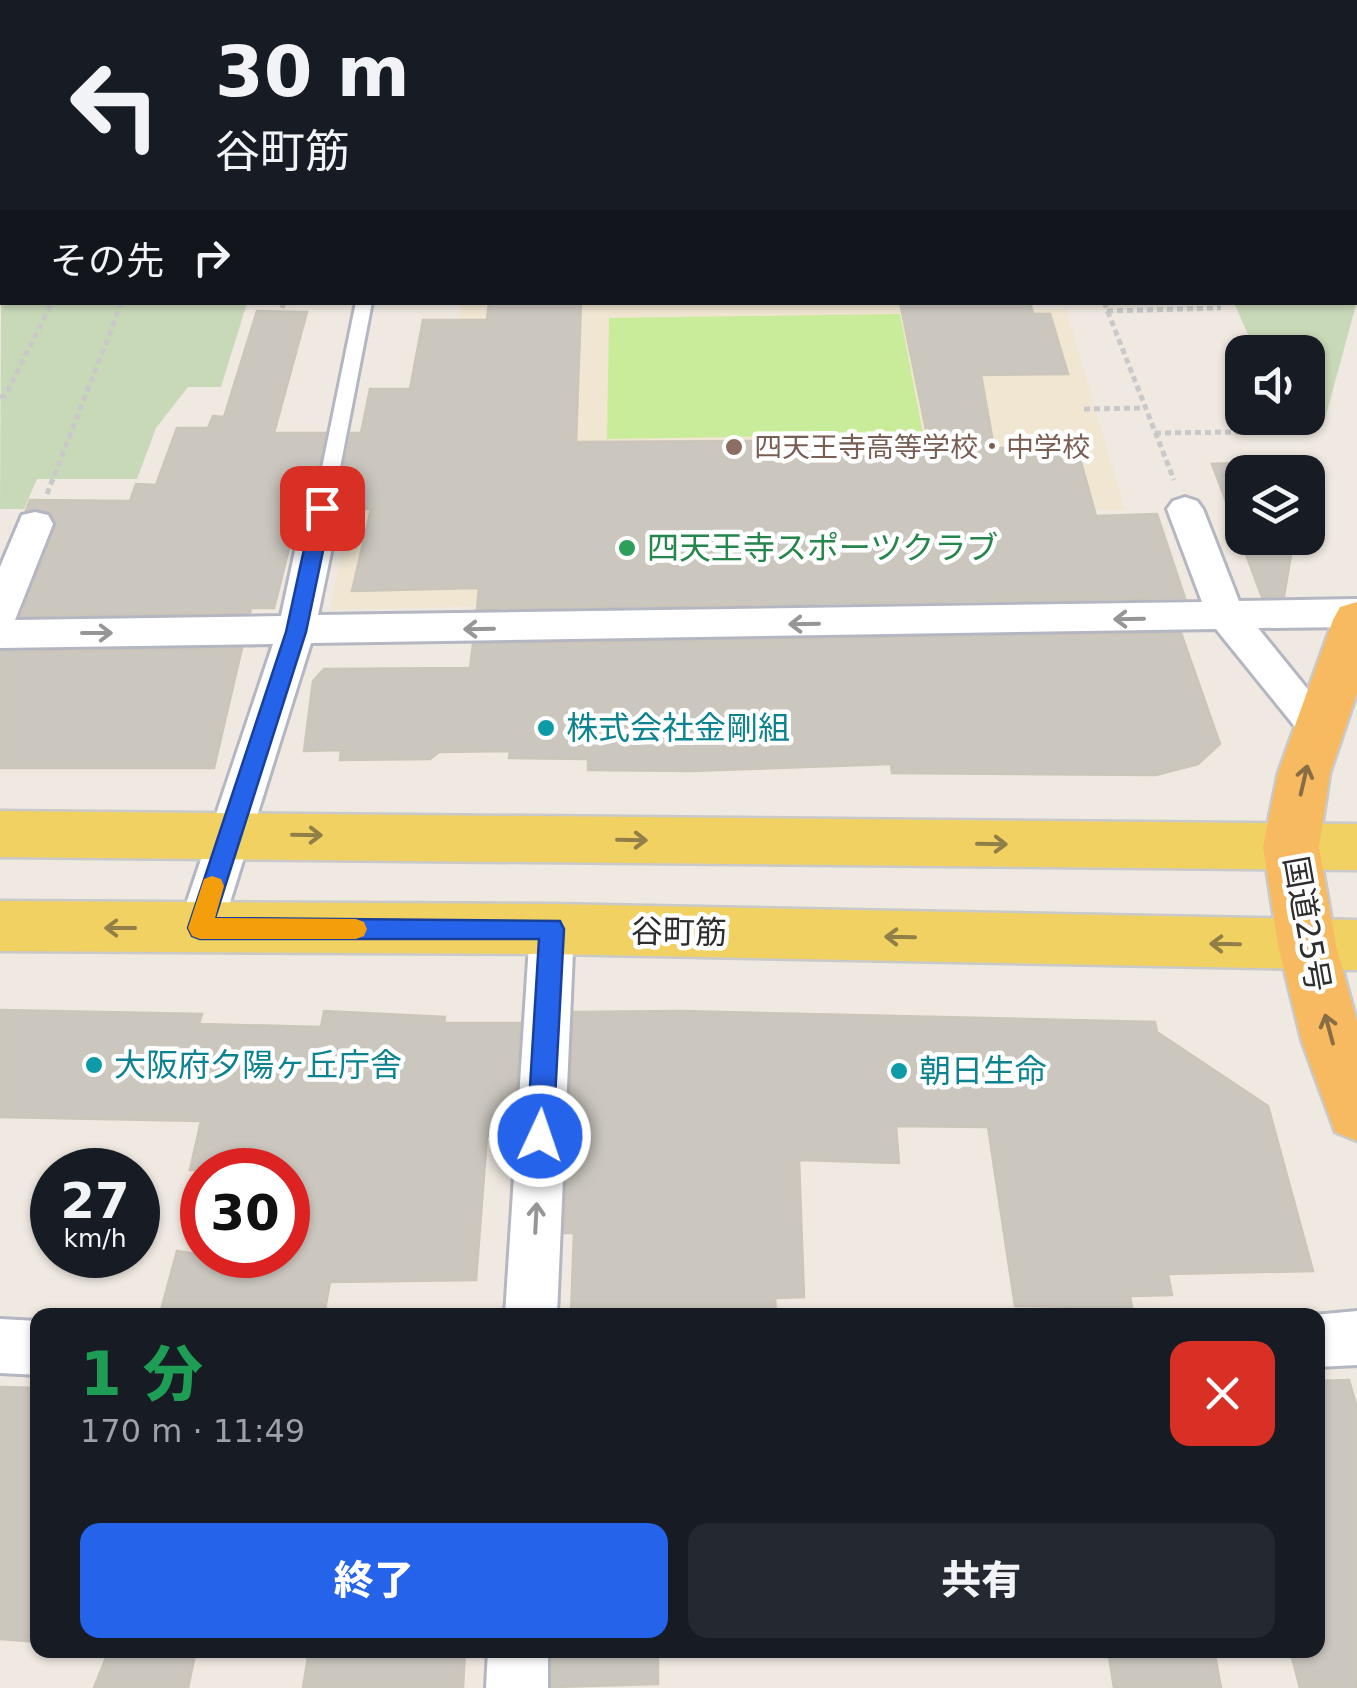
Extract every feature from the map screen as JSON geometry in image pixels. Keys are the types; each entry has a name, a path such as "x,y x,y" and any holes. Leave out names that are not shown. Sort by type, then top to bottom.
{"highway":[{"name":"国道25号","path":"1357,617 1304,773 1291,847 1332,945 1332,1042 1357,1111"}],"main road":[{"path":"0,834 1357,847"},
{"name":"谷町筋","path":"0,926 552,929 1332,945"}],"street":[{"path":"200,928 296,632 326,490"},
{"path":"1185,509 1226,617 1319,728"},
{"path":"0,613 40,512"},
{"path":"0,634 1357,617"},
{"path":"531,1308 552,929"},
{"path":"1325,1340 1357,1338"},
{"path":"0,1346 30,1348"},
{"path":"517,1688 518,1658"}],"lane":[{"path":"326,490 363,305"}],"path":[{"path":"0,397 5,396 50,305"},
{"path":"40,512 121,305"},
{"path":"1105,305 1185,509"},
{"path":"1107,311 1221,308"},
{"path":"1084,409 1145,408"},
{"path":"1155,433 1225,432"}],"shaded area":[{"name":"四天王寺高等学校・中学校","path":"461,305 967,305 969,311 1066,309 1125,510 926,512 504,606 330,610 370,408 448,407"}],"green space":[{"path":"1,305 246,305 221,387 188,387 156,428 137,479 37,479 24,509 0,509"},
{"path":"1235,305 1356,305 1325,419 1325,335 1248,335"},
{"path":"900,314 923,434 607,439 609,318"}],"building":[{"path":"489,305 581,305 576,442 762,441 763,456 930,449 901,305 1031,305 1033,314 1050,314 1068,374 981,375 994,448 1077,448 1096,516 1157,514 1185,598 477,609 479,588 352,591 371,509 343,509 335,497 321,493 309,497 299,509 274,608 251,608 250,613 21,616 56,525 49,511 26,510 30,500 130,501 136,484 156,485 177,428 208,428 213,416 224,417 257,311 307,312 274,433 325,433 318,474 332,482 343,474 351,433 361,433 370,389 410,389 423,320 487,320"},
{"path":"1225,463 1225,499 1212,464"},
{"path":"1246,555 1291,555 1284,596 1262,597"},
{"path":"1181,633 1220,744 1198,764 1156,775 892,773 891,764 691,771 588,770 588,759 509,758 510,751 439,752 430,759 340,760 341,750 304,751 313,681 324,669 470,668 473,644"},
{"path":"242,648 214,768 0,768 0,652"},
{"path":"0,1010 202,1014 199,1024 321,1027 324,1011 445,1017 444,1023 520,1023 513,1136 487,1136 476,1280 330,1282 325,1308 162,1308 177,1251 180,1278 310,1278 310,1148 195,1148 201,1121 0,1117"},
{"path":"574,1012 1155,1022 1157,1032 1268,1106 1313,1271 1168,1274 1172,1295 1130,1296 1132,1308 1015,1306 988,1127 896,1126 899,1163 799,1160 804,1297 775,1298 776,1308 571,1308 574,1233 564,1233"},
{"path":"1349,1380 1357,1408 1357,1688 1300,1688 1292,1658 1325,1658 1325,1381"},
{"path":"0,1387 30,1388 30,1641 0,1639"},
{"path":"106,1658 194,1658 188,1688 94,1688"},
{"path":"308,1658 465,1658 463,1688 303,1688"},
{"path":"552,1658 658,1658 658,1684 552,1687"},
{"path":"1109,1658 1215,1658 1221,1688 1114,1688"}],"slow traffic":[{"path":"212,886 200,928 356,929"}],"place":[{"name":"四天王寺高等学校・中学校","path":"734,447"},
{"name":"四天王寺スポーツクラブ","path":"627,548"},
{"name":"株式会社金剛組","path":"546,728"},
{"name":"大阪府夕陽ヶ丘庁舎","path":"94,1065"},
{"name":"朝日生命","path":"899,1071"}],"route":[{"path":"322,508 296,632 200,928 552,929 540,1136"}]}
